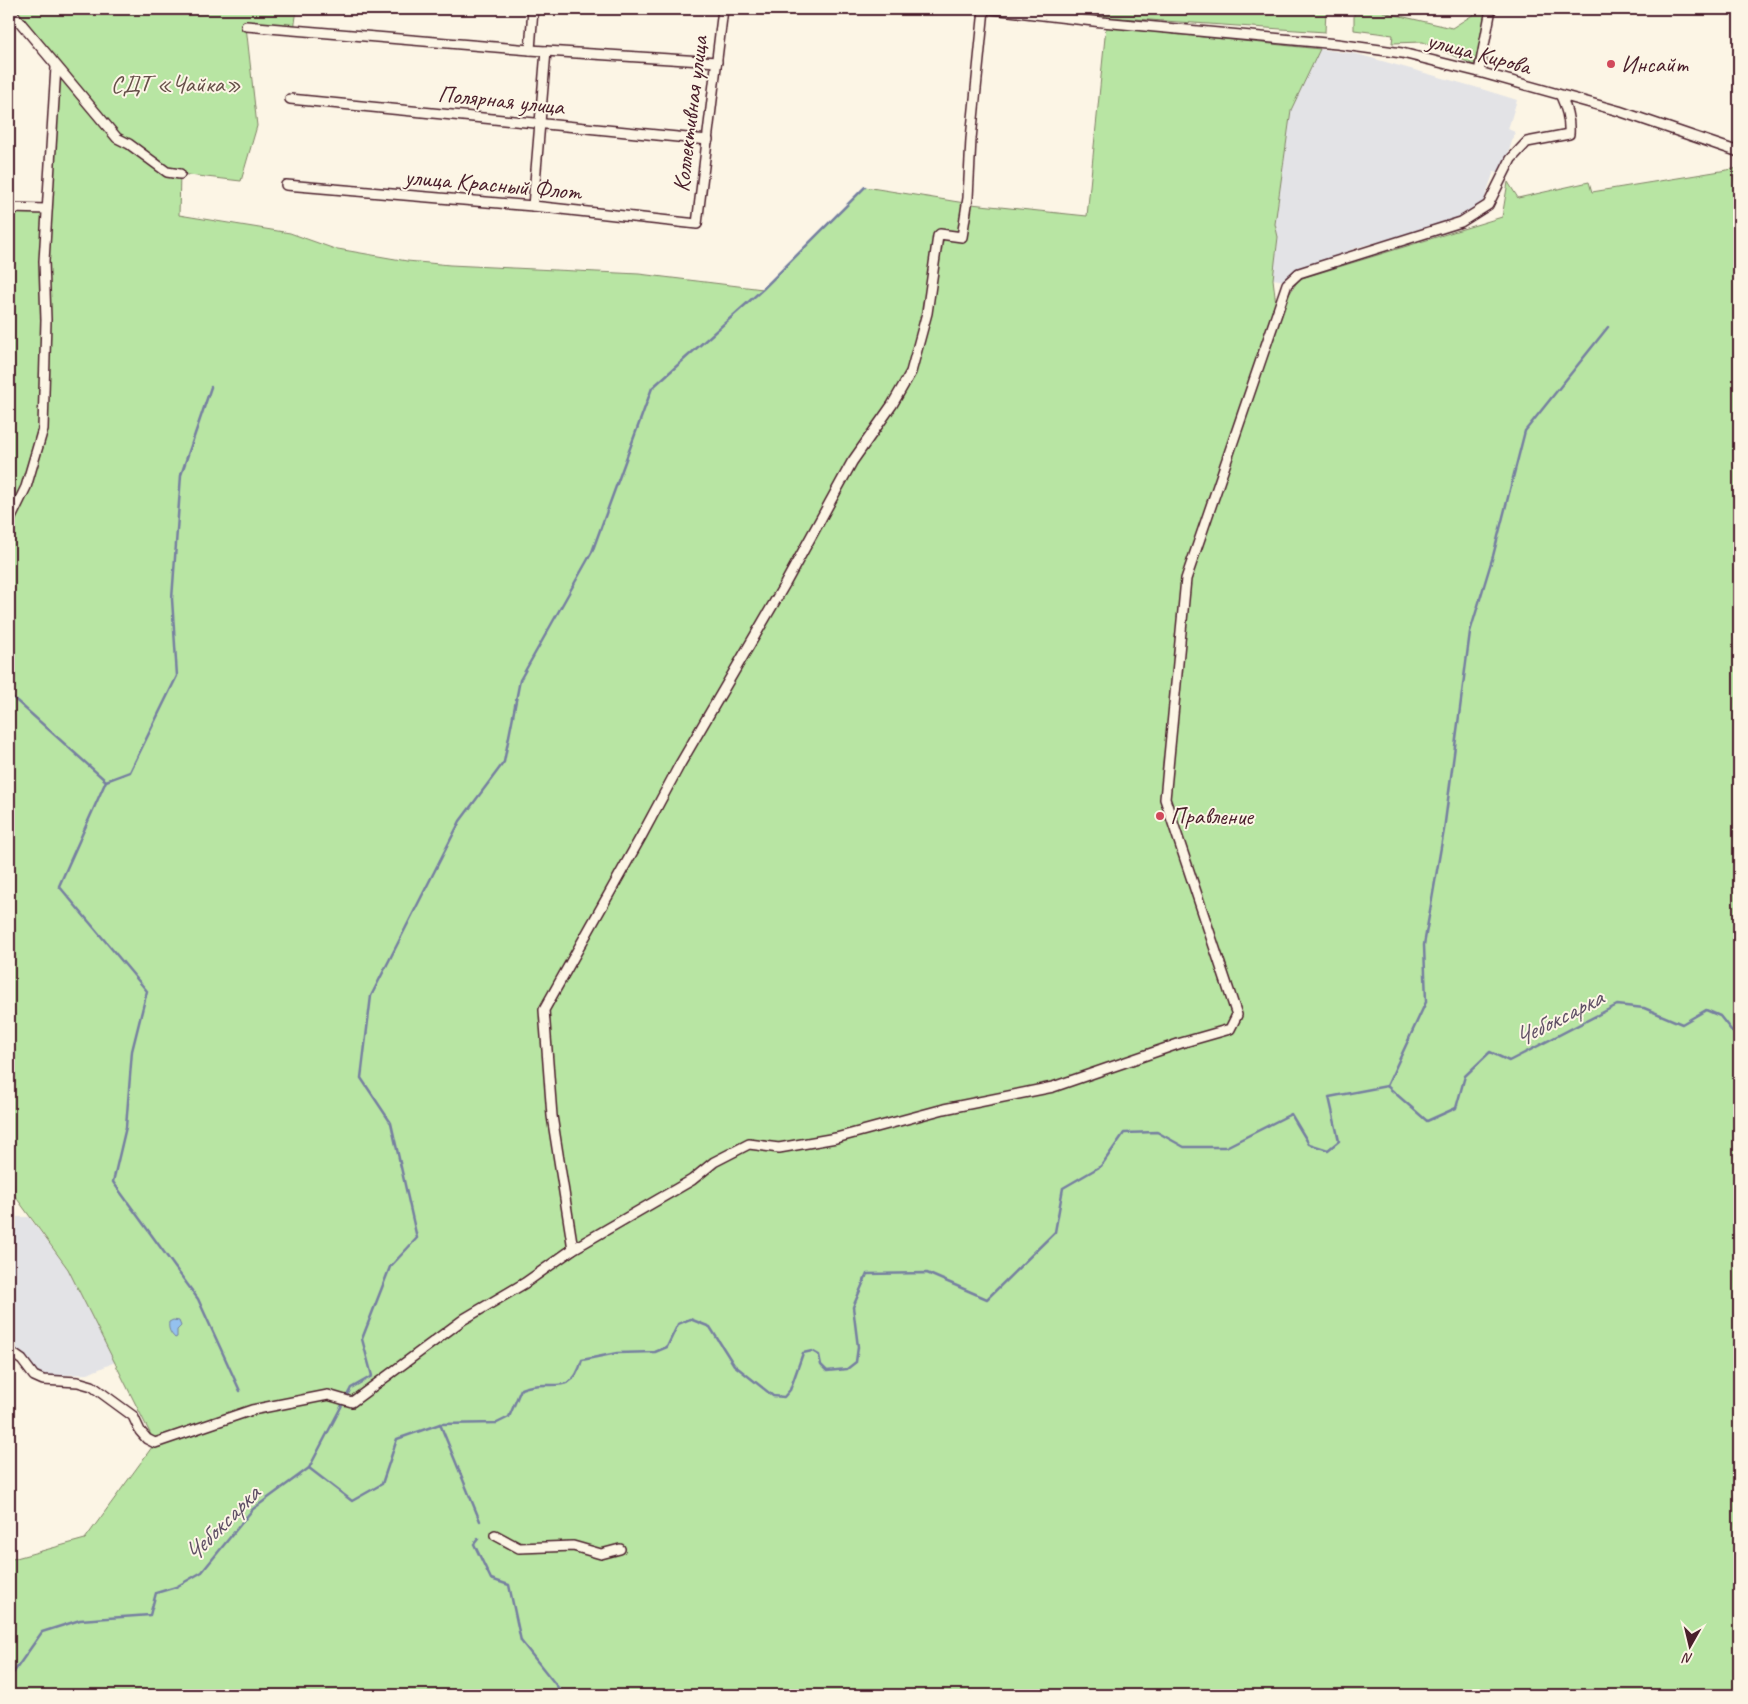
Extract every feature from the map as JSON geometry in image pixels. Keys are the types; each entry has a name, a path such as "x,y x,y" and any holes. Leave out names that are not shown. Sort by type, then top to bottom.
{"street":[{"path":"9,9 117,138 129,144 167,172 180,174"},
{"path":"530,50 533,9"},
{"name":"Коллективная улица","path":"697,224 723,9"},
{"path":"573,1249 552,1116 544,1010 679,766 785,584 852,462 892,405 911,372 928,313 938,236 940,234 962,236 968,198 971,139 984,9"},
{"name":"улица Кирова","path":"992,9 1102,22 1348,45 1402,53 1479,72 1619,111 1739,152"},
{"path":"1479,72 1491,9"},
{"path":"246,26 530,50 717,62"},
{"path":"533,206 546,50"},
{"path":"9,522 26,487 43,429 46,320 44,261 56,67"},
{"path":"9,1351 22,1360 34,1376 43,1380 78,1382 92,1386 133,1416 147,1439 155,1443 252,1410 328,1395 352,1402 464,1319 526,1282 573,1249 692,1180 714,1162 749,1144 779,1148 836,1138 944,1108 1053,1087 1181,1043 1230,1029 1237,1015 1165,799 1186,579 1261,357 1287,284 1299,272 1461,222 1488,205 1510,159 1527,142 1569,134 1568,110 1561,96"},
{"name":"Полярная улица","path":"290,99 708,140"},
{"name":"улица Красный Флот","path":"286,185 533,206 697,224"},
{"path":"9,208 46,209"},
{"path":"495,1535 519,1548 573,1546 601,1554 620,1549"}],"shaded area":[{"path":"1320,49 1357,54 1517,100 1508,129 1515,132 1502,173 1494,171 1483,203 1458,217 1424,229 1359,247 1322,261 1299,267 1285,281 1273,279 1278,237 1275,224 1291,110"},
{"path":"9,1217 29,1217 68,1269 115,1362 88,1374 34,1376 9,1351"}],"green space":[{"name":"СДТ «Чайка»","path":"9,9 297,9 294,30 246,26 257,126 241,181 180,174 179,215 290,233 332,248 407,261 450,265 639,274 763,289 865,187 971,204 1087,216 1106,27 1320,49 1291,110 1275,224 1278,237 1273,279 1277,313 1299,279 1502,217 1508,182 1518,198 1589,182 1592,192 1739,168 1739,1695 9,1695 9,1560 85,1539 155,1443 68,1269 15,1196 9,1142 9,208 46,209 56,67"},
{"path":"1050,9 1326,9 1325,32 1106,17"},
{"path":"1354,9 1383,9 1383,12 1452,28 1482,9 1489,9 1474,65 1423,42 1392,43 1393,35 1354,30"}],"water":[{"path":"173,1320 179,1321 181,1326 177,1330 177,1337 175,1338 169,1327 169,1322"}],"waterway":[{"path":"309,1468 351,1388 372,1376 362,1339 390,1267 417,1238 391,1123 361,1078 371,996 460,821 504,762 520,680 592,552 652,388 763,289 865,187"},
{"path":"1387,1086 1426,1002 1424,945 1444,830 1470,632 1493,556 1525,431 1608,327"},
{"path":"211,387 181,475 172,599 177,676 130,772 106,781 59,886 147,991 132,1051 126,1127 113,1182 198,1299 240,1391"},
{"path":"9,694 106,781"},
{"name":"Чебоксарка","path":"9,1679 42,1632 80,1620 150,1615 156,1593 176,1587 202,1572 253,1509 309,1468 352,1501 382,1484 397,1439 440,1424 497,1423 509,1417 521,1389 531,1386 566,1384 572,1380 582,1360 617,1353 655,1352 667,1347 678,1324 690,1319 710,1327 734,1365 773,1396 784,1397 790,1390 803,1353 812,1351 819,1355 821,1365 827,1371 847,1369 856,1362 858,1347 853,1307 867,1274 927,1273 987,1299 1055,1232 1063,1188 1101,1166 1124,1133 1157,1132 1184,1147 1226,1147 1291,1114 1309,1144 1328,1150 1339,1141 1329,1097 1387,1086 1427,1121 1456,1108 1465,1076 1490,1052 1509,1061 1617,1005 1644,1008 1682,1024 1706,1010 1720,1016 1739,1040"},
{"path":"440,1424 480,1521"},
{"path":"478,1539 474,1544 491,1579 509,1585 521,1641 564,1695"}],"place":[{"name":"Инсайт","path":"1611,64"},
{"name":"Правление","path":"1160,816"}]}
